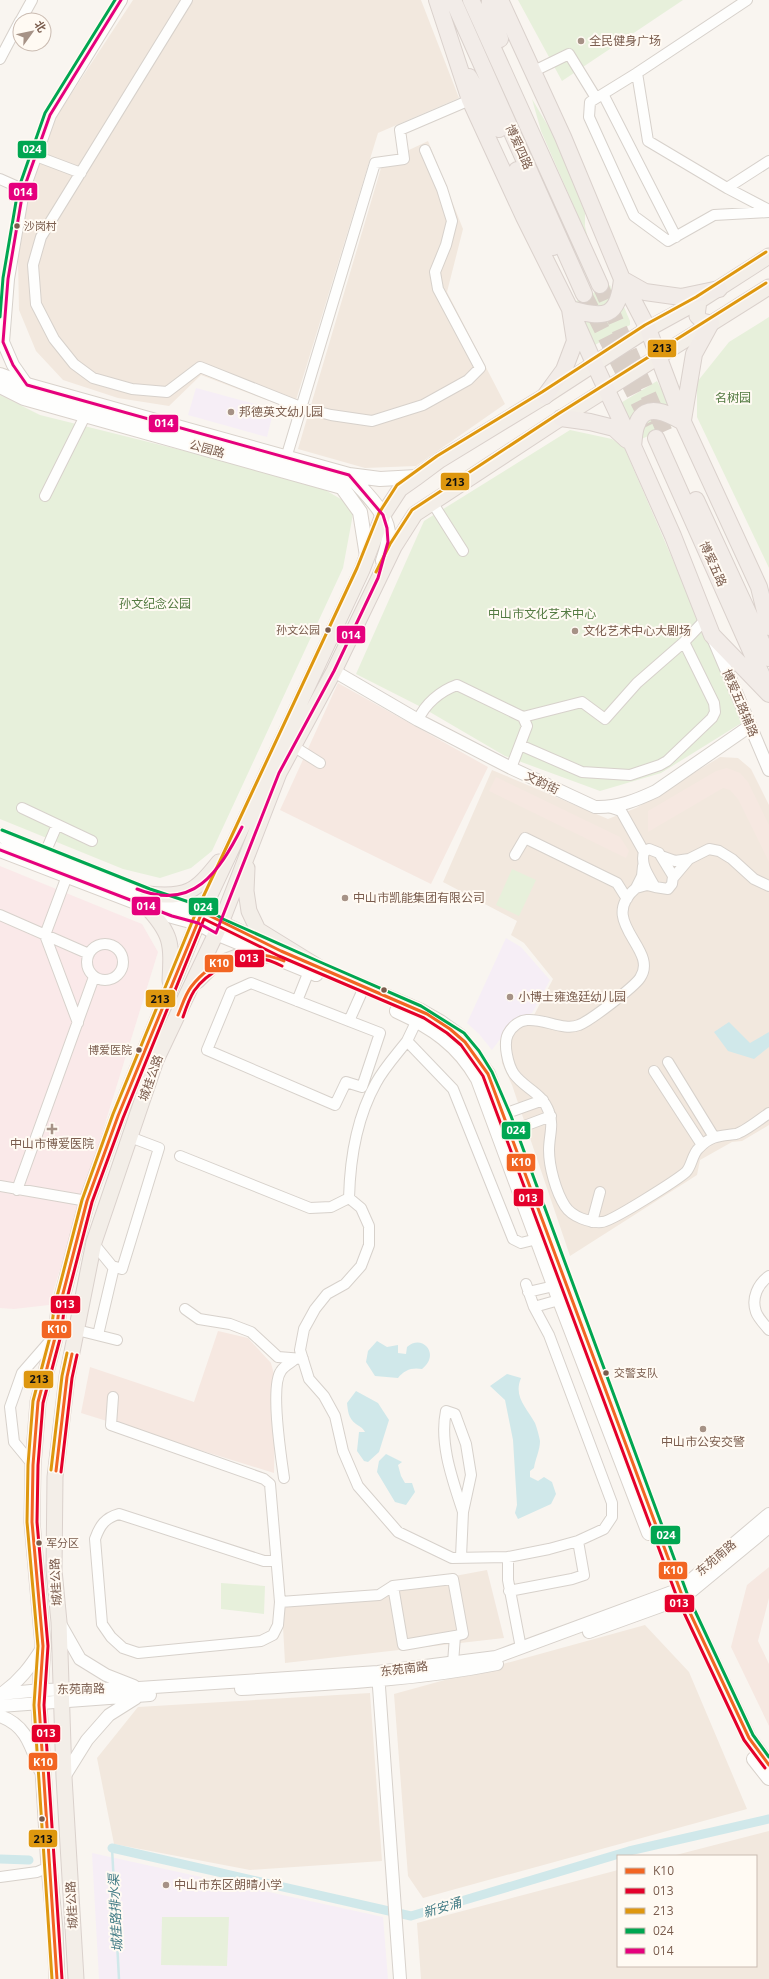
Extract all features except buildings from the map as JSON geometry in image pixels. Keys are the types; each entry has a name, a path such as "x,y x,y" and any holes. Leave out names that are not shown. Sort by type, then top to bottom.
{"highway":[{"name":"博爱四路","path":"471,0 600,285"},
{"path":"490,0 489,11 509,62 509,82"},
{"path":"500,0 532,72 563,136 622,279 648,329 682,422 759,587 769,627"},
{"path":"443,2 470,100 524,217 570,309 633,446 673,536 712,635 769,692"},
{"path":"443,2 448,22 471,81 495,120 539,221 551,244 560,256 570,262 584,294"},
{"path":"622,279 645,292 681,297 719,289"},
{"path":"570,309 593,315 607,313 617,306 621,296 622,279"},
{"path":"545,396 564,370 575,341 570,309"},
{"path":"682,422 694,354 711,323"},
{"path":"633,446 637,423 643,415 649,412 665,412 682,422"},
{"path":"561,418 590,422 614,428 633,446"},
{"name":"博爱五路","path":"769,658 661,437 769,692"}],"main road":[{"name":"城桂公路","path":"56,1979 55,1929 49,1867 40,1697 43,1646 32,1522 32,1465 38,1402 56,1334 59,1309 87,1201 118,1116 200,918 367,556 383,515 400,489 440,460 545,396 648,329 719,289 769,256"},
{"name":"城桂公路","path":"76,1979 64,1777 59,1622 54,1570 55,1477 68,1377 94,1244 156,1060 219,928 279,773 334,672 394,547 414,514 561,418 769,287"},
{"path":"699,301 697,316 702,321 711,323"},
{"name":"公园路","path":"0,375 88,409 342,487 360,512 367,556"},
{"name":"公园路","path":"0,386 24,398 88,409 350,475 380,479 417,477"},
{"path":"350,475 383,515 388,528 388,542 378,578"},
{"path":"0,835 45,853 147,900 162,924 170,941 170,991"},
{"path":"147,900 188,893 206,878 233,846"},
{"path":"0,850 67,876 147,900 200,918 269,955 313,969"},
{"path":"247,854 246,891 249,911 258,930 313,969 435,1031 454,1047 467,1061 478,1079 559,1300 678,1595 739,1740 769,1778"},
{"path":"219,928 313,969 419,1010 440,1022 461,1038 488,1074 504,1114 678,1595 749,1738 769,1765"},
{"path":"191,987 211,967 237,956 269,955"}],"street":[{"path":"25,12 32,0"},
{"path":"27,385 13,365 3,342 8,279 23,192 45,110 113,0"},
{"path":"0,294 18,187 50,115 121,0"},
{"path":"187,0 41,237 33,265 36,304 54,339 74,364 93,378 132,389 167,392 200,367 301,407 331,415 372,421 423,405 468,380 480,368 438,289 435,272 446,245 452,221 442,189 425,150"},
{"path":"748,0 590,102 589,117 634,216 668,241 714,216 769,211"},
{"path":"0,59 12,36"},
{"path":"532,72 569,54 599,96 676,237"},
{"path":"637,73 648,141 769,211"},
{"path":"286,458 375,163 404,159 400,130 470,100"},
{"path":"32,154 81,173"},
{"path":"727,188 769,161"},
{"path":"0,179 18,187"},
{"path":"0,375 8,355"},
{"path":"45,496 88,409"},
{"path":"432,502 463,551"},
{"path":"759,587 769,605"},
{"path":"523,718 582,702 605,719 637,684 684,642 706,619"},
{"name":"博爱五路辅路","path":"712,635 769,770"},
{"path":"520,745 582,772 630,775 660,765 702,728 712,718 715,712 714,703 684,642"},
{"name":"文韵街","path":"334,672 418,720 511,768 595,807 609,807 631,801 656,791 750,726"},
{"path":"418,720 423,708 448,688 457,685 523,718 527,726 511,768"},
{"path":"293,746 320,763"},
{"path":"631,801 627,809 646,851"},
{"path":"609,807 621,811 646,851"},
{"path":"22,808 92,841"},
{"path":"45,853 57,825"},
{"path":"515,855 525,838 616,883 626,898"},
{"path":"661,856 675,861 689,859 709,849 719,851 732,859 754,879 769,886"},
{"path":"646,851 654,850 661,856 673,878"},
{"path":"646,851 642,859 642,876 636,888 626,898 621,912 624,922 637,946 644,966 641,977 632,988 579,1026 564,1026 530,1020 518,1023 508,1034 505,1048 514,1074 543,1100 550,1116 552,1125 549,1150 550,1162 560,1196 566,1208 576,1216 592,1222 604,1222 617,1216 687,1171 698,1148 714,1137 731,1133 737,1134 769,1113"},
{"path":"636,888 647,885 668,889 672,884 673,878 689,859"},
{"path":"643,866 655,887"},
{"path":"67,876 45,935 78,1023"},
{"path":"0,915 89,954"},
{"path":"109,945 119,951 123,961 120,972 112,979 100,980 94,977 88,966 89,954 98,946 109,945"},
{"path":"297,1002 313,969"},
{"path":"17,1190 94,977"},
{"path":"251,984 349,1021 380,1033 362,1087 346,1082 335,1105 207,1050 231,992 251,984"},
{"path":"349,1021 361,994"},
{"path":"349,1198 350,1167 360,1123 376,1082 406,1041 416,1020"},
{"path":"406,1041 454,1089 513,1239 522,1243 537,1239"},
{"path":"668,1062 714,1137"},
{"path":"654,1071 702,1145"},
{"path":"504,1114 543,1100"},
{"path":"510,1131 550,1116"},
{"path":"94,1244 114,1266 122,1269 159,1148 130,1137"},
{"path":"180,1156 310,1208 330,1207 349,1198"},
{"path":"0,1186 87,1201"},
{"path":"592,1222 600,1192"},
{"path":"349,1198 361,1208 368,1226 369,1245 361,1266 345,1284 327,1294 315,1309 304,1329 299,1359 309,1379 324,1396 335,1416 343,1451 358,1486 398,1532 452,1558 508,1557 549,1549 578,1541 604,1530 612,1517 612,1503 549,1335 534,1307 527,1288 554,1286"},
{"path":"98,1336 114,1266"},
{"path":"769,1276 762,1281 755,1294 756,1312 769,1330"},
{"path":"534,1307 559,1300"},
{"path":"185,1309 199,1319 230,1324 251,1332 278,1357 299,1359"},
{"path":"32,1465 14,1442 10,1407 22,1373 56,1334 77,1330 117,1340"},
{"path":"284,1478 278,1429 276,1388 280,1372 299,1359"},
{"path":"113,1397 111,1425 264,1478 270,1484 280,1602 278,1624 273,1635 260,1641 138,1652 123,1648 110,1638 102,1624 95,1538 98,1528 109,1517 119,1514 264,1561 276,1561"},
{"path":"461,1558 463,1512 471,1475 466,1444 455,1414 446,1412 443,1426 447,1452 454,1484 463,1512"},
{"name":"东苑南路","path":"378,1676 453,1662 496,1657 678,1595 769,1514"},
{"name":"东苑南路","path":"0,1694 40,1697 139,1692 467,1670 499,1664 678,1595 769,1527"},
{"path":"509,1591 572,1579 584,1575 578,1541"},
{"path":"508,1557 509,1591 521,1648"},
{"path":"280,1602 380,1595 393,1586 453,1579 463,1634 403,1645 393,1586"},
{"path":"59,1622 80,1659 106,1675 139,1692 109,1714 87,1740 64,1777"},
{"path":"453,1662 455,1636"},
{"path":"0,1694 14,1686 27,1671 43,1646"},
{"path":"378,1676 400,1979"},
{"name":"东苑南路","path":"0,1706 40,1697"},
{"path":"0,1716 10,1719 28,1738 44,1781"},
{"path":"0,1876 37,1872 49,1867"}],"shaded area":[{"path":"133,0 421,0 459,98 378,133 293,410 201,375 169,406 118,398 63,380 36,351 19,310 18,260 29,194 56,117"},
{"path":"428,141 463,229 447,292 505,404 416,466 365,468 298,449 381,168 408,163 409,150"},
{"name":"邦德英文幼儿园","path":"196,388 274,409 267,437 188,415"},
{"path":"338,683 488,767 431,884 280,810"},
{"path":"720,757 738,758 751,769 769,805 769,1125 742,1141 732,1142 700,1160 697,1175 570,1256 512,1085 502,1063 501,1046 507,1033 533,1017 553,979 524,943 511,935 517,921 443,882 492,770 608,819 636,808"},
{"path":"727,768 740,773 748,782 769,825 769,862 738,799 730,790 723,788 648,832 648,811 716,771"},
{"path":"496,777 620,837 629,851 626,858 489,791"},
{"name":"中山市博爱医院","path":"0,866 142,924 158,952 49,1305 14,1309 0,1308"},
{"name":"小博士雍逸廷幼儿园","path":"506,938 521,947 550,980 532,1013 515,1019 492,1050 479,1034 467,1023"},
{"path":"218,1331 248,1338 271,1363 276,1382 274,1473 81,1413 90,1367 194,1402"},
{"path":"769,1567 769,1598 758,1641 769,1664 769,1726 731,1647 747,1585"},
{"path":"487,1570 504,1638 285,1663 282,1608"},
{"path":"645,1625 689,1672 747,1809 423,1898 408,1876 394,1694"},
{"path":"370,1693 382,1861 250,1870 114,1844 97,1758 138,1707"},
{"path":"769,1831 769,1979 421,1979 417,1923 617,1870 617,1967 757,1967 757,1855 676,1855"},
{"name":"中山市东区朗晴小学","path":"92,1853 383,1917 388,1979 99,1979"}],"green space":[{"name":"全民健身广场","path":"518,0 683,0 562,81"},
{"path":"532,99 557,141 585,213 585,226 588,239 541,131"},
{"path":"610,285 611,294 609,300 603,308 577,304 576,301"},
{"path":"621,300 630,321 630,325 595,345 582,319"},
{"name":"名树园","path":"769,317 769,568 697,417 697,382 729,342"},
{"path":"657,381 671,408 631,426 619,404"},
{"name":"孙文纪念公园","path":"0,395 40,415 313,483 346,502 353,514 343,568 212,851 191,868 160,878 123,869 0,819"},
{"path":"653,416 674,425 639,440 640,426"},
{"name":"中山市文化艺术中心","path":"570,430 612,439 624,447 743,722 661,773 600,791 505,756 423,708 356,674 424,521"},
{"path":"512,869 536,880 519,916 496,905"},
{"path":"221,1583 265,1586 264,1614 221,1609"},
{"path":"162,1917 229,1917 227,1966 161,1965"}],"water":[{"path":"729,1022 750,1043 769,1032 769,1047 754,1059 728,1051 714,1032"},
{"path":"377,1341 387,1347 398,1345 398,1353 406,1354 407,1347 418,1342 427,1347 430,1352 430,1357 422,1369 415,1368 408,1370 398,1378 375,1376 366,1362 368,1351"},
{"path":"507,1374 521,1378 519,1385 520,1397 535,1423 540,1439 534,1468 530,1471 530,1477 538,1481 544,1477 552,1482 556,1494 551,1504 518,1519 515,1513 517,1505 513,1440 505,1400 490,1386"},
{"path":"356,1391 378,1403 389,1420 379,1452 368,1462 364,1461 357,1451 359,1432 365,1432 351,1419 348,1409 347,1403"},
{"path":"386,1454 402,1462 398,1465 401,1476 405,1483 412,1483 415,1492 406,1505 395,1502 377,1472 379,1461"}],"waterway":[{"name":"新安涌","path":"112,1848 411,1916 629,1851 769,1819"},
{"name":"城桂路排水渠","path":"112,1848 119,1979"},
{"path":"0,1859 29,1860"}],"tunnel":[{"path":"600,285 666,435"},
{"path":"584,294 650,425"}],"transit line":[{"name":"024","path":"0,317 3,278 18,190 45,113 115,0"},
{"name":"014","path":"0,850 172,916 198,923 216,933 279,773 334,671 378,578 388,542 387,528 383,515 349,475 27,385 13,365 3,342 8,279 23,191 50,115 121,0"},
{"name":"213","path":"52,1979 34,1705 38,1646 27,1522 28,1465 33,1401 51,1333 54,1308 82,1200 113,1114 197,910 357,568 379,513 397,485 437,456 542,392 645,325 696,297 766,252"},
{"name":"213","path":"376,572 390,544 412,510 558,414 766,283"},
{"name":"014","path":"137,889 157,895 174,895 189,891 202,884 224,859 242,827"},
{"name":"024","path":"2,830 150,889 204,907 223,919 421,1006 464,1033 479,1051 492,1072 511,1116 688,1596 753,1735 769,1757"},
{"name":"K10","path":"57,1979 39,1705 43,1646 32,1522 33,1465 38,1402 56,1334 59,1309 87,1201 118,1116 202,912 281,951 427,1014 450,1029 465,1042 488,1074 683,1598 749,1738 769,1765"},
{"name":"013","path":"62,1979 44,1705 48,1646 37,1522 38,1465 43,1403 61,1335 64,1310 92,1202 123,1118 204,919 279,956 424,1018 447,1033 461,1045 483,1076 678,1600 744,1740 765,1768"},
{"name":"K10","path":"178,1015 185,997 191,987 200,977 221,962 245,955 258,955 284,961"},
{"name":"013","path":"183,1017 194,991 206,978 222,967 240,960 258,958 282,966"},
{"name":"213","path":"51,1470 62,1376 67,1353"},
{"name":"K10","path":"56,1471 67,1377 72,1354"},
{"name":"013","path":"61,1472 72,1378 77,1355"}],"place":[{"name":"全民健身广场","path":"581,41"},
{"name":"沙岗村","path":"17,226"},
{"name":"邦德英文幼儿园","path":"231,412"},
{"name":"孙文公园","path":"328,630"},
{"name":"文化艺术中心大剧场","path":"575,631"},
{"name":"中山市凯能集团有限公司","path":"345,898"},
{"name":"小博士雍逸廷幼儿园","path":"510,997"},
{"name":"博爱医院","path":"139,1050"},
{"name":"中山市博爱医院","path":"52,1129"},
{"name":"交警支队","path":"606,1373"},
{"name":"中山市公安交警","path":"703,1429"},
{"name":"军分区","path":"39,1543"},
{"name":"中山市东区朗晴小学","path":"166,1885"}]}
